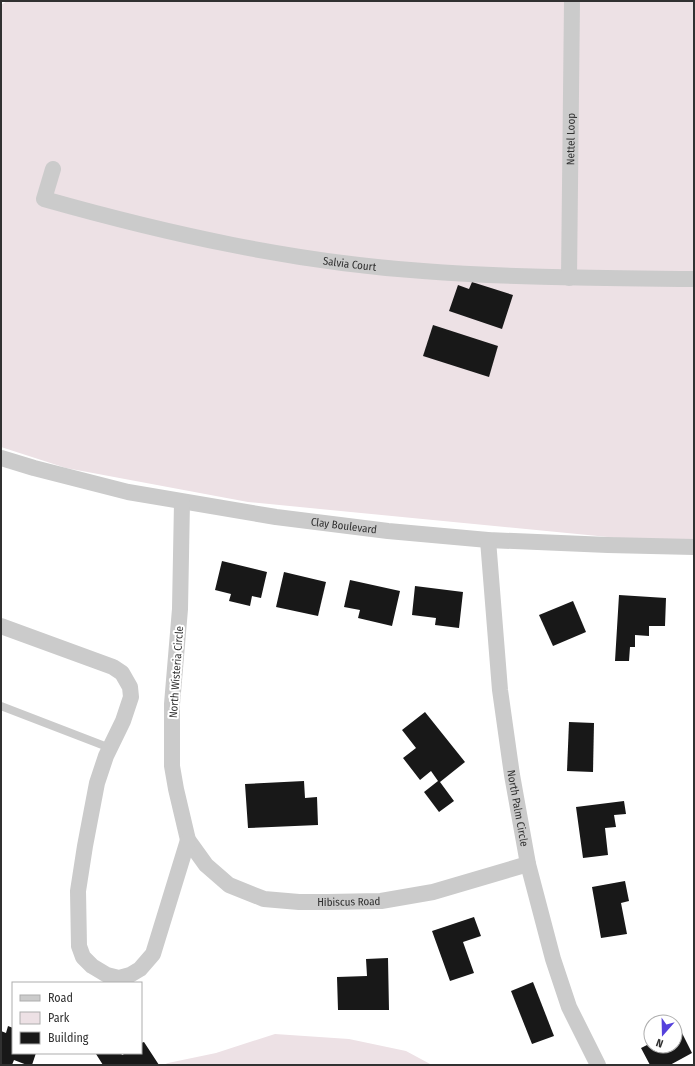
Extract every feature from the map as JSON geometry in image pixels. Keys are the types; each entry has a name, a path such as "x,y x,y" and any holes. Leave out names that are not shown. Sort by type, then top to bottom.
{"street":[{"name":"Nettel Loop","path":"569,278 572,1"},
{"name":"Salvia Court","path":"53,169 44,199 168,232 294,256 358,265 486,275 569,278 694,279"},
{"name":"Clay Boulevard","path":"1,458 128,492 276,517 388,531 488,540 608,546 694,547"},
{"name":"North Wisteria Circle","path":"182,502 180,609 172,704 172,766 188,840"},
{"name":"North Palm Circle","path":"488,540 500,690 512,775 528,864 553,959 569,1007 598,1065"},
{"path":"1,626 113,667 122,673 130,687 131,697 123,721 110,748 97,782 78,891 79,946 83,957 92,966 107,975 119,978 130,975 140,969 153,954 188,840"},
{"name":"Hibiscus Road","path":"188,840 206,865 229,885 264,898 299,902 381,901 433,892 528,864"}],"lane":[{"path":"1,706 110,748"}],"green space":[{"path":"7,1 694,1 694,543 670,543 248,502 66,468 1,447 1,5"},
{"path":"275,1034 349,1039 406,1051 432,1065 163,1065 216,1053"}],"building":[{"path":"472,282 513,295 502,329 449,311 458,285 469,289"},
{"path":"433,325 498,346 489,377 423,356"},
{"path":"222,561 267,572 261,598 252,596 250,606 229,601 231,594 215,590"},
{"path":"284,572 326,582 318,616 276,607"},
{"path":"350,580 400,591 392,626 358,618 360,610 344,607"},
{"path":"415,586 463,592 459,628 435,625 436,618 412,615"},
{"path":"619,595 666,598 665,626 649,626 649,636 635,635 635,647 630,647 629,661 615,661"},
{"path":"573,601 586,632 553,646 539,615"},
{"path":"425,712 465,762 440,782 454,801 439,812 424,792 438,781 431,771 420,780 403,758 416,748 402,730"},
{"path":"569,722 594,723 593,772 567,771"},
{"path":"304,781 305,798 317,797 318,825 248,828 245,784"},
{"path":"624,801 626,814 614,815 616,827 605,828 608,855 583,858 576,807"},
{"path":"625,881 629,901 621,903 627,934 601,938 592,887"},
{"path":"474,917 481,936 463,942 474,973 450,981 432,931"},
{"path":"388,958 389,1010 338,1010 337,977 367,976 366,959"},
{"path":"533,982 554,1036 532,1044 511,991"},
{"path":"8,1026 12,1028 12,1054 36,1054 32,1065 27,1065 14,1060 12,1065 1,1065 1,1031 6,1033"},
{"path":"683,1035 692,1053 670,1065 650,1065 644,1054 683,1054"},
{"path":"144,1042 159,1065 103,1065 96,1054 142,1054 142,1043"}]}
